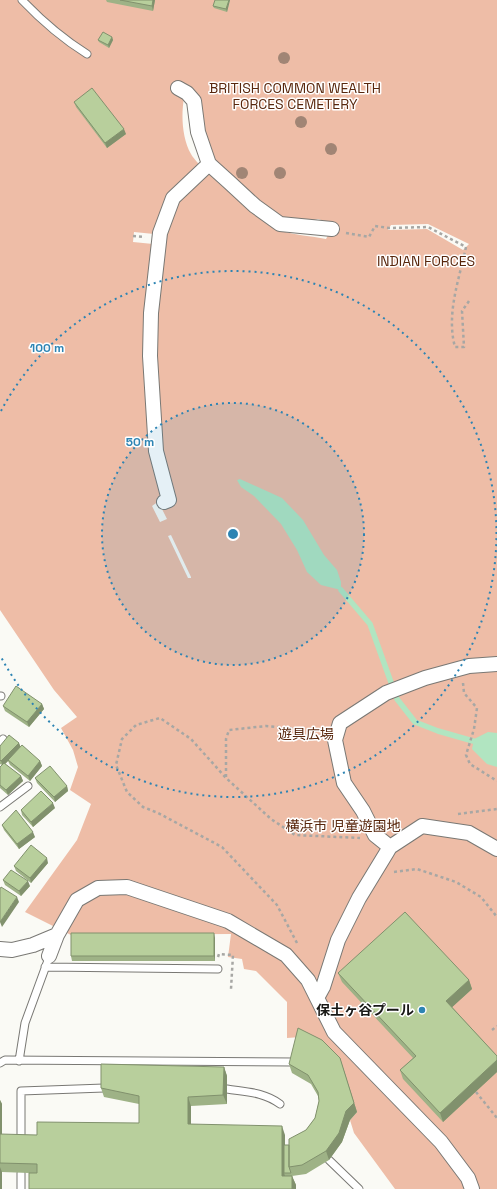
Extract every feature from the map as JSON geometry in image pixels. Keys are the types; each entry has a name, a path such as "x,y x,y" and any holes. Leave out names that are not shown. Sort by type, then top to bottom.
{"street":[{"path":"178,88 187,93 194,101 198,132 209,164 255,206 280,224 315,226 337,231"},
{"path":"164,502 169,500 156,451 150,356 151,313 156,239 173,198 209,164"},
{"path":"390,848 375,835 363,811 344,783 335,740 340,724 386,692 425,678 462,668 497,664"},
{"path":"317,998 324,987 338,940 390,848 422,826 469,833 497,849"},
{"path":"47,962 57,935 77,900 98,888 127,887 228,921 286,955 299,969 308,980 334,1032 441,1142 468,1178 472,1189"},
{"path":"0,949 12,950 33,945 57,935"}],"lane":[{"path":"22,0 39,18 64,40 87,54"},
{"path":"0,807 28,786"},
{"path":"20,1061 25,1022 47,962 218,969"},
{"path":"0,1063 5,1060 294,1062"},
{"path":"21,1144 21,1090 104,1088"},
{"path":"227,1089 257,1093 273,1098 280,1104"},
{"path":"329,1160 359,1189"},
{"path":"21,1173 21,1189"}],"path":[{"path":"337,231 369,237 375,226 389,228 428,227 466,247 452,306 451,333 455,347 464,347 462,311 469,301"},
{"path":"462,668 464,693 476,708 474,729 466,755 470,764 497,781"},
{"path":"299,969 303,954 277,905 222,847 158,813 143,808 127,792 116,765 122,739 136,725 160,718 191,739 226,778 271,819 295,836 365,838 375,835"},
{"path":"226,778 226,739 229,730 266,726 327,732"},
{"path":"374,874 417,869 456,882 481,897 497,917"},
{"path":"231,989 232,960"},
{"path":"492,1030 497,1026"},
{"path":"476,1092 497,1118"}],"green space":[{"path":"0,0 217,0 227,11 230,0 497,0 497,1189 395,1189 354,1133 350,1120 357,1112 301,1037 287,1038 287,1002 256,971 244,969 242,959 228,957 231,934 71,935 25,912 77,840 91,804 70,790 78,767 73,750 61,728 77,717 54,690 0,610","holes":["184,98 214,159 283,223 301,223 318,219 334,224 326,239 281,231 248,208 206,171 196,161 188,148 183,126","428,224 469,244 463,250 427,229 388,230 391,225","134,232 154,234 153,244 133,242","162,499 161,507 167,519 160,522 152,506","171,535 191,577 188,578 168,536"]}],"shaded area":[{"path":"240,479 282,498 303,520 324,555 337,570 341,582 341,590 321,585 307,572 297,550 281,524 254,496 241,487 237,480"},
{"path":"488,732 497,733 497,767 487,764 472,749 474,739"}],"building":[{"path":"120,0 153,0 152,6"},
{"path":"215,0 229,0 226,9 213,6"},
{"path":"103,32 112,37 108,45 98,40"},
{"path":"92,88 124,129 105,143 74,102"},
{"path":"16,686 42,704 27,722 3,706"},
{"path":"9,735 19,743 1,761 0,746"},
{"path":"22,745 40,761 28,776 8,760"},
{"path":"4,763 21,776 6,790 0,785 0,767"},
{"path":"50,766 67,786 54,797 35,778"},
{"path":"41,791 53,803 31,822 21,810"},
{"path":"16,810 33,832 17,844 2,825"},
{"path":"31,845 47,858 30,878 14,866"},
{"path":"11,870 28,881 19,891 3,880"},
{"path":"1,887 17,897 0,922 0,889"},
{"path":"405,912 469,980 446,1001 497,1056 497,1060 440,1113 400,1070 416,1056 338,973"},
{"path":"71,933 214,933 214,956 71,956"},
{"path":"298,1028 322,1040 340,1058 354,1103 346,1111 339,1133 326,1151 302,1165 289,1167 289,1139 306,1130 315,1118 319,1101 318,1092 308,1075 289,1064"},
{"path":"101,1064 224,1067 223,1095 188,1097 188,1124 282,1126 282,1176 292,1176 292,1189 29,1189 29,1173 37,1173 37,1164 0,1163 0,1134 37,1135 37,1122 139,1123 139,1096 101,1088"},
{"path":"284,1145 289,1145 289,1167 291,1173 284,1173"}],"waterway":[{"path":"341,590 370,624 397,699 415,722 438,731 473,741"}],"place":[{"name":"保土ヶ谷プール","path":"422,1010"}],"park label":[{"name":"BRITISH COMMON WEALTH FORCES CEMETERY","path":"295,96"},
{"name":"INDIAN FORCES","path":"426,261"},
{"name":"遊具広場","path":"306,734"},
{"name":"横浜市 児童遊園地","path":"343,826"}]}
